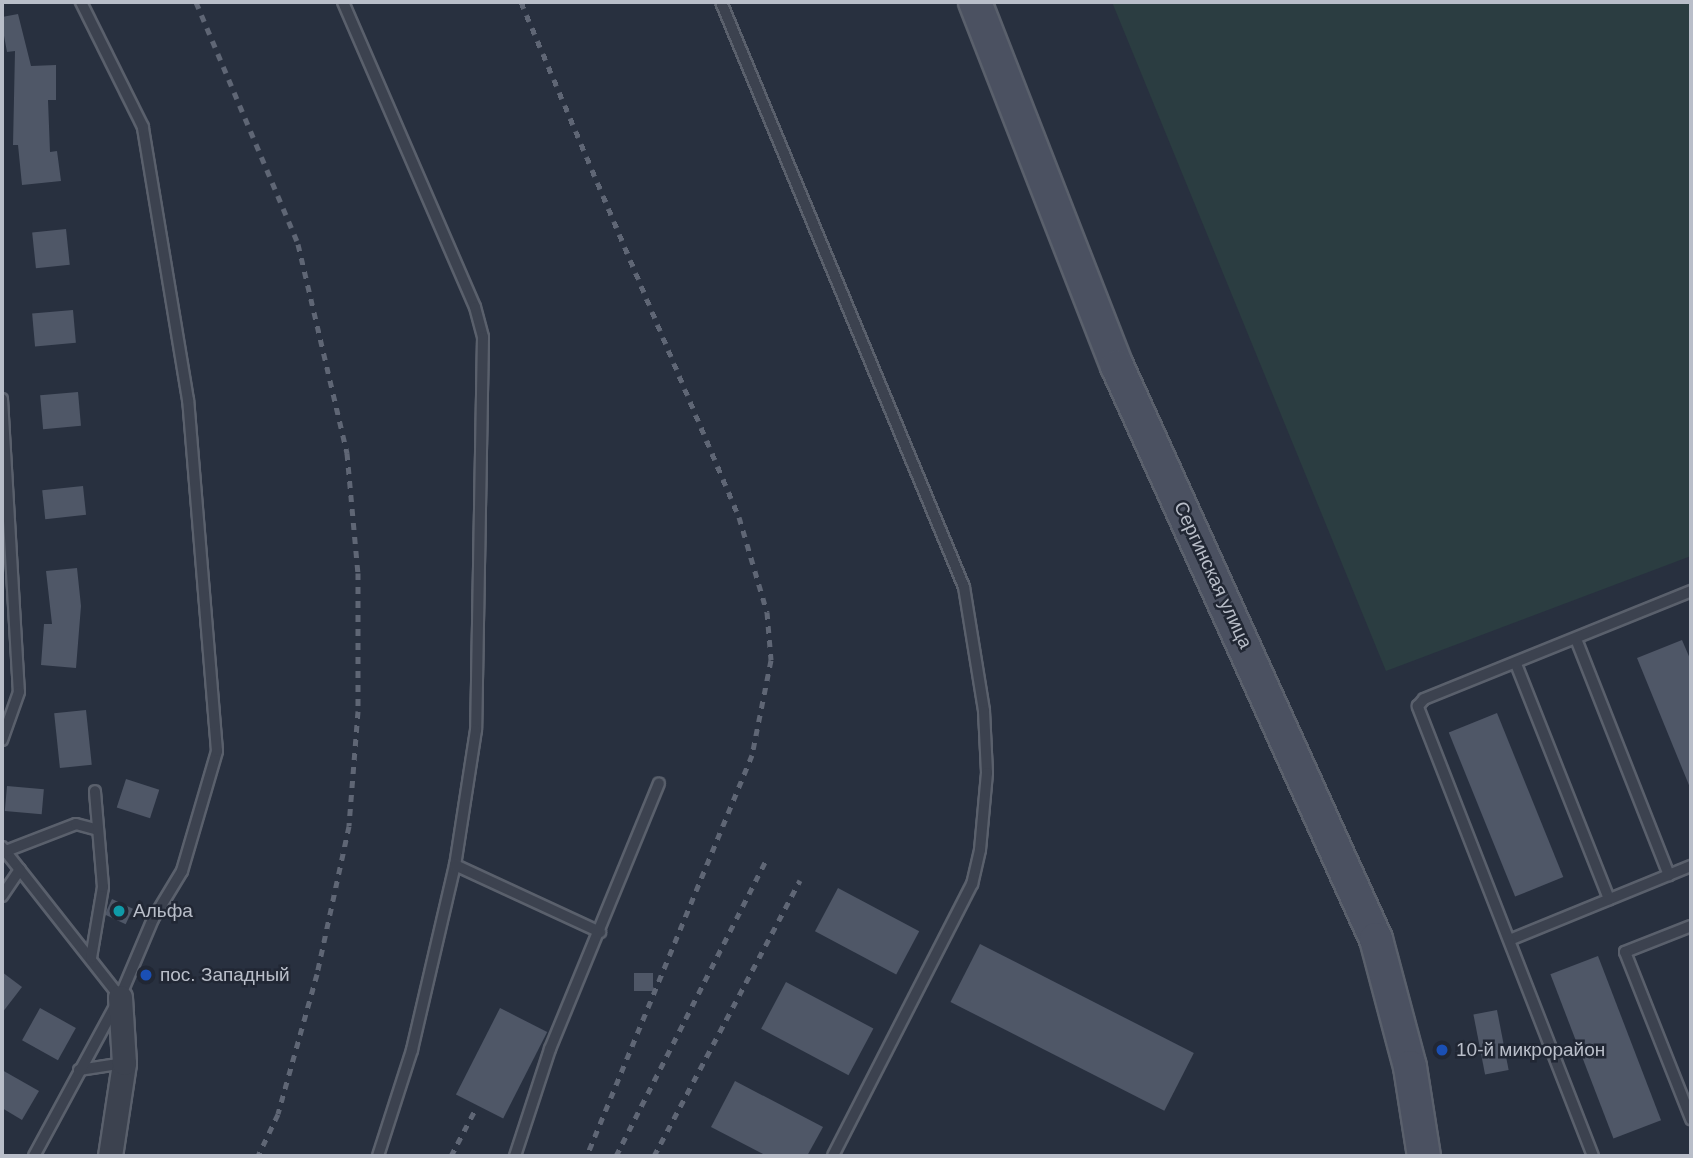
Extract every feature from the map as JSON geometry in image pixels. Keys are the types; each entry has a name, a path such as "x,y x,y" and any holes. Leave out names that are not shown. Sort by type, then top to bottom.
{"main road":[{"name":"Сергинская улица","path":"975,2 1117,366 1376,939 1405,1044 1424,1156"}],"street":[{"path":"110,1156 124,1063 120,997"}],"lane":[{"path":"34,1156 120,997 152,919 182,871 217,751 188,400 143,127 81,2"},
{"path":"343,2 475,307 483,337 477,730 455,865 412,1050 378,1156"},
{"path":"721,2 964,587 984,712 987,773 980,850 972,884 832,1156"},
{"path":"2,399 19,692 2,740"},
{"path":"1593,1156 1512,940 1418,706 1424,699 1691,591"},
{"path":"1576,639 1669,875"},
{"path":"1516,664 1609,899"},
{"path":"515,1156 550,1049 659,783"},
{"path":"91,958 103,887 95,829 95,791"},
{"path":"95,829 76,824 4,849 120,997"},
{"path":"455,865 600,932"},
{"path":"1512,940 1691,866"},
{"path":"2,896 20,869"},
{"path":"1691,926 1625,952 1691,1119"},
{"path":"79,1070 124,1063"}],"shaded area":[{"path":"1112,2 1691,2 1691,556 1386,671"}],"building":[{"path":"18,14 31,66 56,65 56,100 48,100 50,152 57,151 61,181 22,185 18,145 13,145 15,51 7,52 2,25 2,17"},
{"path":"66,229 70,265 36,268 32,233"},
{"path":"73,310 76,343 35,346 32,314"},
{"path":"78,392 81,426 43,429 40,395"},
{"path":"83,486 86,515 45,519 42,490"},
{"path":"77,568 81,606 76,668 41,665 44,624 52,624 46,571"},
{"path":"1682,640 1691,661 1691,790 1637,658"},
{"path":"86,710 92,765 60,768 54,713"},
{"path":"1497,713 1563,877 1515,897 1449,732"},
{"path":"126,779 159,790 150,818 117,808"},
{"path":"7,786 44,789 42,814 5,811"},
{"path":"838,888 919,931 896,974 815,931"},
{"name":"Альфа","path":"112,899 133,909 126,924 105,914"},
{"path":"980,944 1194,1053 1164,1111 950,1002"},
{"path":"1598,956 1661,1120 1613,1139 1550,974"},
{"path":"2,972 22,987 2,1013"},
{"path":"634,973 653,973 653,991 634,991"},
{"path":"786,982 873,1028 849,1075 761,1029"},
{"path":"40,1008 76,1028 58,1060 22,1040"},
{"path":"500,1008 547,1032 503,1118 456,1094"},
{"path":"1497,1010 1509,1070 1485,1074 1473,1015"},
{"path":"2,1070 39,1091 22,1120 2,1108"},
{"path":"735,1081 823,1127 807,1156 767,1156 711,1127"}],"railway":[{"path":"196,2 298,244 347,453 358,573 358,711 349,826 317,974 278,1114 258,1156"},
{"path":"521,2 739,517 767,612 771,660 752,755 587,1156"},
{"path":"616,1156 765,862"},
{"path":"654,1156 800,880"},
{"path":"451,1156 475,1110"}],"place":[{"name":"Альфа","path":"119,911"},
{"name":"пос. Западный","path":"146,975"},
{"name":"10-й микрорайон","path":"1442,1050"}]}
